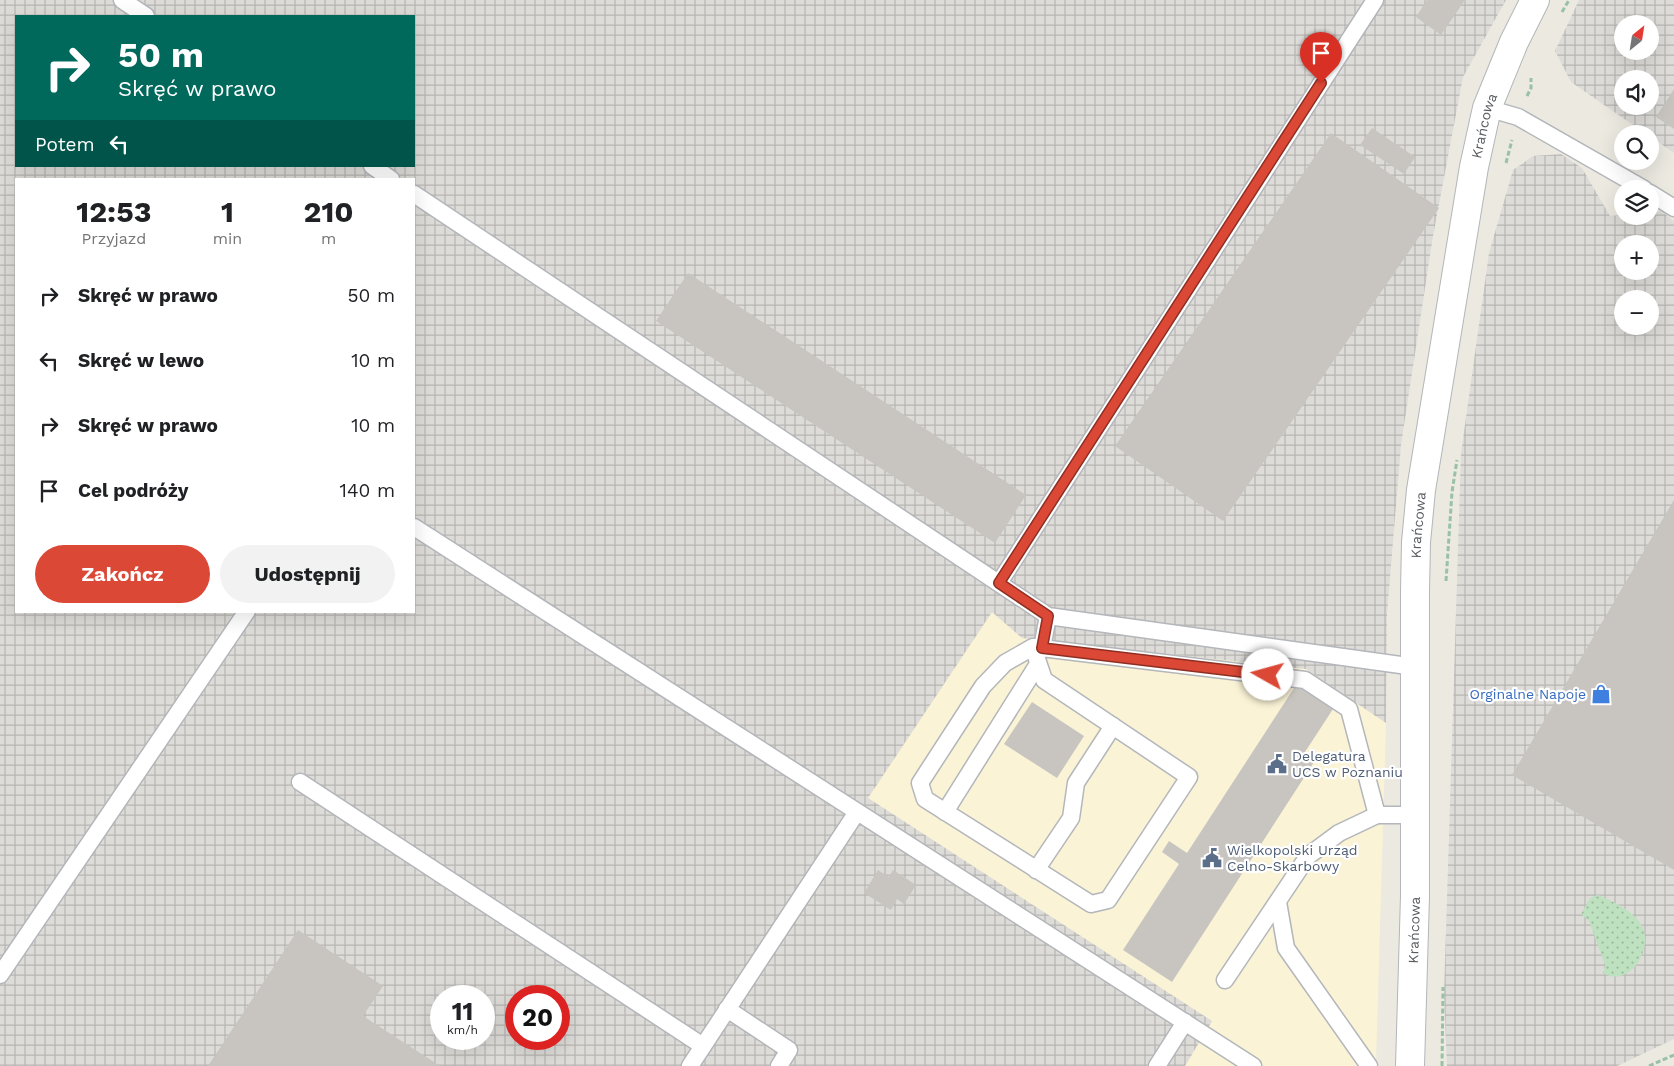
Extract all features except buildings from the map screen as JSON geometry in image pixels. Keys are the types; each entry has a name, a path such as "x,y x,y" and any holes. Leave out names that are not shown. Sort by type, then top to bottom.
{"street":[{"name":"Krańcowa","path":"1410,1066 1414,896 1416,542 1420,490 1474,167 1487,108 1514,42 1535,0"}],"lane":[{"path":"122,0 144,15"},
{"path":"999,583 1375,0"},
{"path":"1487,108 1518,117 1628,180"},
{"path":"373,167 390,178"},
{"path":"415,195 1048,616 1415,667"},
{"path":"1659,199 1674,208"},
{"path":"415,528 1253,1066"},
{"path":"0,975 245,613"},
{"path":"945,812 1038,653 1048,616"},
{"path":"1038,653 1044,680 1189,777 1108,900 1090,904 925,799 920,783 983,686 1005,663 1038,653 1305,680 1349,709 1377,815"},
{"path":"1036,870 1071,818 1076,783 1113,726"},
{"path":"300,782 703,1046"},
{"path":"690,1066 857,812"},
{"path":"1225,980 1308,856 1339,833 1377,815 1414,815"},
{"path":"1278,902 1286,948 1368,1066"},
{"path":"728,1009 789,1050 779,1066"},
{"path":"1157,1066 1185,1022"}],"path":[{"path":"1559,17 1569,0"},
{"path":"1504,170 1518,117 1530,88 1531,74"},
{"path":"1445,586 1452,492 1457,456"},
{"path":"1442,1066 1443,986"},
{"path":"1649,1066 1674,1055"}],"shaded area":[{"path":"0,0 1506,0 1463,77 1433,236 1401,445 1387,614 1386,723 1306,669 1022,638 992,612 868,798 1212,1021 1185,1066 0,1066"},
{"path":"1579,0 1674,0 1674,153 1659,142 1659,125 1633,125 1619,115 1659,115 1659,70 1614,70 1614,112 1571,82 1555,51"},
{"path":"1561,154 1582,168 1610,216 1614,216 1614,225 1659,225 1659,211 1661,211 1674,221 1674,1039 1617,1066 1447,1066 1444,994 1461,453 1489,253 1513,170 1533,156"},
{"path":"992,612 1022,638 1306,669 1386,723 1376,1066 1185,1066 1212,1021 868,798"}],"green space":[{"path":"1598,895 1623,907 1634,915 1642,926 1645,935 1645,945 1637,964 1622,976 1603,973 1605,965 1589,921 1581,914 1590,898"}],"place":[{"name":"Orginalne Napoje","path":"1601,694"},
{"name":"Delegatura UCS w Poznaniu","path":"1277,764"},
{"name":"Wielkopolski Urząd Celno-Skarbowy","path":"1212,858"}],"route":[{"path":"1268,675 1042,648 1048,616 999,583 1321,83"}]}
